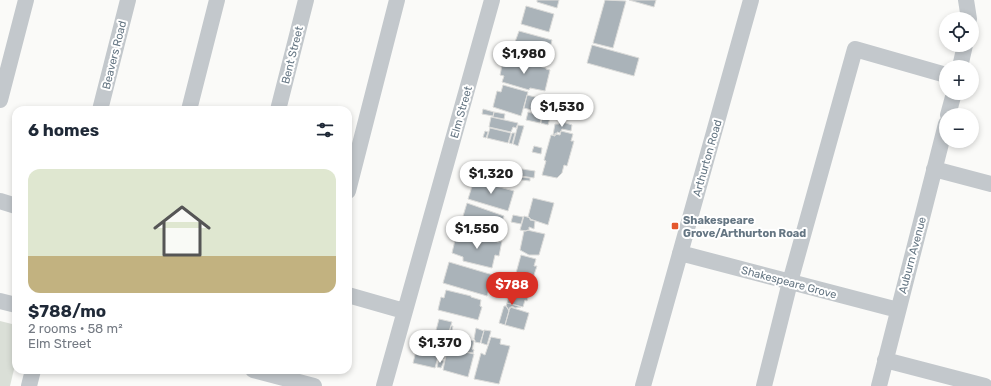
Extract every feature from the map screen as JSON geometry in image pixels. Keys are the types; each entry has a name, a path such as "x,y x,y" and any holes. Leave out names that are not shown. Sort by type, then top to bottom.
{"street":[{"path":"0,100 26,0"},
{"name":"Beavers Road","path":"101,106 128,0"},
{"path":"190,106 217,0"},
{"name":"Bent Street","path":"279,106 306,0"},
{"path":"352,175 397,0"},
{"name":"Elm Street","path":"384,386 492,0"},
{"name":"Arthurton Road","path":"643,386 751,0"},
{"path":"966,0 968,12"},
{"path":"764,386 790,282 856,49 939,73"},
{"name":"Auburn Avenue","path":"878,386 940,148"},
{"path":"934,169 991,184"},
{"path":"0,201 12,205"},
{"name":"Shakespeare Grove","path":"680,253 898,310"},
{"path":"352,296 404,311"},
{"path":"0,301 12,304"},
{"path":"885,360 985,386"},
{"path":"29,386 31,374"},
{"path":"268,374 314,386"}],"shaded area":[{"path":"0,321 12,324 13,374 10,386 0,386"}],"building":[{"path":"537,0 559,0 557,8 537,2"},
{"path":"605,0 626,1 613,48 593,43"},
{"path":"629,0 656,0 654,7"},
{"path":"526,6 554,14 549,32 521,24"},
{"path":"519,31 552,40 550,48 552,50 549,60 522,53 524,45 515,42"},
{"path":"592,45 639,58 634,76 587,63"},
{"path":"509,56 516,58 515,60 550,70 545,91 530,88 529,90 502,82 504,76 500,75 503,61 507,62"},
{"path":"503,85 528,92 521,116 493,107 497,91 501,92"},
{"path":"527,95 539,98 535,111 524,108"},
{"path":"483,109 494,112 493,116 482,114"},
{"path":"494,112 505,114 504,119 493,117"},
{"path":"528,112 542,116 540,123 526,120"},
{"path":"542,116 550,118 548,125 541,123"},
{"path":"491,117 518,123 516,128 513,127 511,132 489,127"},
{"path":"560,121 572,125 571,131 562,129 560,133 555,133 555,136 553,135 555,124 559,124"},
{"path":"518,125 524,126 518,146 513,144"},
{"path":"490,128 511,133 508,143 487,138"},
{"path":"485,131 488,132 486,138 483,137"},
{"path":"561,131 573,134 571,141 574,141 567,166 564,165 562,173 557,178 542,175 546,161 544,160 551,135 560,135"},
{"path":"512,133 515,133 512,144 509,143"},
{"path":"534,146 542,148 541,154 532,152"},
{"path":"522,169 535,171 534,178 521,176"},
{"path":"521,177 530,178 530,181 521,180"},
{"path":"474,180 514,191 508,211 468,199"},
{"path":"533,198 554,203 548,225 528,217"},
{"path":"467,203 504,216 497,239 460,226"},
{"path":"513,215 523,217 521,224 511,222"},
{"path":"524,216 535,221 534,229 529,227 529,230 526,231 520,230"},
{"path":"527,230 545,234 539,255 529,255 520,250 524,231"},
{"path":"460,233 462,233 462,236 477,238 478,236 498,242 502,241 499,256 495,255 492,268 463,261 463,257 452,253 455,240 458,241"},
{"path":"521,255 536,259 534,266 537,266 533,278 516,273"},
{"path":"449,262 493,275 487,296 443,283"},
{"path":"513,284 530,289 527,301 525,300 523,307 507,303"},
{"path":"446,290 481,300 480,306 482,307 478,320 438,310 441,297 444,298"},
{"path":"507,303 521,307 515,308 512,306 509,310 506,306"},
{"path":"504,306 506,306 509,311 505,325 499,323"},
{"path":"510,307 529,313 524,330 505,325"},
{"path":"439,319 452,322 447,338 435,334"},
{"path":"451,326 453,326 451,335 449,334"},
{"path":"476,328 484,331 480,343 475,342 474,339"},
{"path":"484,330 491,331 487,345 481,343"},
{"path":"421,331 449,339 447,347 443,347 442,344 420,338"},
{"path":"460,335 470,337 469,343 459,340"},
{"path":"491,337 501,339 500,344 510,346 499,384 474,379 481,353 485,355"},
{"path":"419,339 441,345 435,368 413,363"},
{"path":"470,340 474,341 472,349 474,350 473,353 467,352"},
{"path":"449,341 457,343 455,350 474,354 468,377 443,370"},
{"path":"441,352 446,354 444,359 439,358"},
{"path":"439,359 444,361 441,368 437,367"}],"place":[{"name":"Shakespeare Grove/Arthurton Road","path":"675,226"}]}
